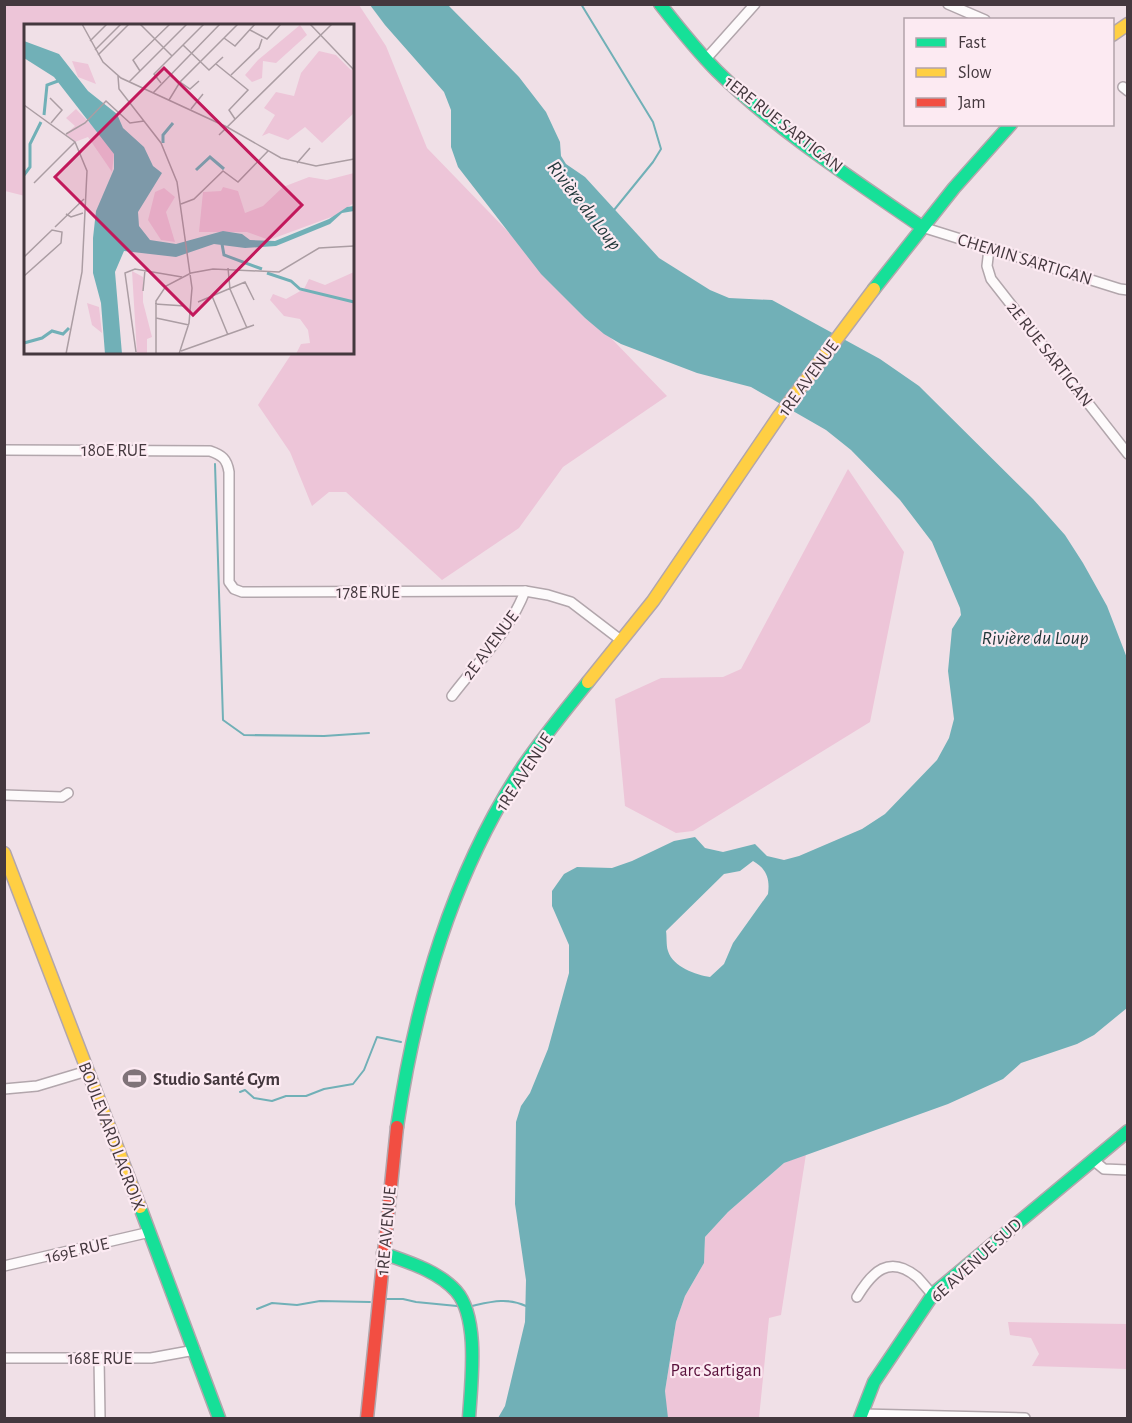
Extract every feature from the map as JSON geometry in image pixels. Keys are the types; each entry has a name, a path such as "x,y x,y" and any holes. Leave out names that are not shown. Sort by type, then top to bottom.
{"main road":[{"name":"1ERE RUE SARTIGAN","path":"660,4 705,60 746,99 790,134 922,227"},
{"path":"1114,34 1128,24"},
{"name":"1RE AVENUE","path":"367,1419 378,1329 394,1145 408,1052 433,962 468,868 525,764 653,602 762,440 867,298 922,227 991,144 1009,126"},
{"name":"BOULEVARD LACROIX","path":"4,853 195,1350 219,1419"},
{"name":"6E AVENUE SUD","path":"861,1416 874,1382 933,1295 1128,1131"},
{"path":"383,1253 435,1275 462,1299 470,1330 470,1419"}],"street":[{"path":"705,60 755,4"},
{"path":"948,4 980,18"},
{"name":"CHEMIN SARTIGAN","path":"922,227 1128,290"},
{"name":"2E RUE SARTIGAN","path":"989,249 987,266 991,279 1128,454"},
{"name":"180E RUE","path":"4,450 210,451 223,457"},
{"name":"178E RUE","path":"223,457 229,472 229,582 234,589 242,592 525,591 571,602 622,641"},
{"name":"2E AVENUE","path":"452,696 519,608 525,591"},
{"path":"4,795 62,797 68,793"},
{"path":"4,1089 37,1086 87,1071"},
{"path":"1093,1160 1104,1169 1128,1170"},
{"name":"169E RUE","path":"4,1266 150,1232"},
{"path":"856,1297 875,1272 885,1267 901,1267 917,1278 933,1295"},
{"name":"168E RUE","path":"4,1359 151,1358 195,1350"},
{"path":"99,1358 100,1419"},
{"path":"861,1416 1025,1418"}],"green space":[{"path":"5,5 359,5 386,46 427,148 514,238 542,274 585,318 610,337 667,396 563,467 519,528 442,580 346,492 329,492 312,506 290,452 258,405 291,354 354,354 354,24 24,24 24,196 5,191"},
{"path":"848,469 904,552 870,722 693,831 676,833 625,806 615,699 661,678 723,677 741,669"},
{"name":"Parc Sartigan","path":"806,1154 781,1315 769,1318 759,1418 667,1418 665,1391 676,1322 685,1296 704,1263 705,1237 728,1212 784,1163"},
{"path":"1008,1322 1127,1324 1127,1369 1032,1366 1039,1354 1031,1338 1010,1335"}],"water":[{"name":"Rivière du Loup","path":"370,5 448,5 519,77 546,112 560,142 561,156 566,164 585,177 659,258 710,290 729,298 772,300 880,359 919,386 1033,499 1065,535 1107,606 1127,658 1127,1008 1094,1035 1077,1044 1021,1063 1003,1079 948,1104 784,1163 728,1212 705,1237 704,1263 685,1296 676,1322 665,1391 668,1418 498,1418 505,1406 525,1322 526,1280 515,1204 516,1122 521,1106 530,1093 548,1049 569,973 569,945 552,906 552,891 564,874 577,867 612,868 674,841 695,837 705,848 723,852 755,844 767,856 784,860 799,856 862,829 885,814 937,760 949,738 954,719 948,671 952,629 961,615 960,608 932,542 900,500 851,450 826,430 751,387 697,373 621,344 604,334 585,318 541,274 458,167 451,147 451,110 444,92","holes":["753,861 762,867 766,875 768,894 733,943 724,964 710,977 680,966 668,951 666,931 724,874 740,871"]}],"waterway":[{"name":"Rivière du Loup","path":"581,4 653,122 661,149 614,210"},
{"path":"215,464 223,720 244,735 324,736 369,733"},
{"path":"240,1092 245,1090 254,1098 272,1101 286,1096 306,1096 324,1089 353,1084 364,1070 377,1037 401,1042"},
{"path":"386,1299 457,1306"},
{"path":"257,1309 272,1303 297,1305 320,1301 370,1302"},
{"path":"471,1306 505,1301 526,1306"}],"traffic: fast":[{"path":"660,4 709,63 740,93 790,134 922,227"},
{"path":"874,289 954,188 1009,126"},
{"path":"397,1127 405,1079 427,985 457,894 476,850 524,765 588,682"},
{"path":"860,1418 874,1382 934,1293 1128,1131"},
{"path":"140,1207 219,1418"},
{"path":"383,1253 441,1278 456,1291 464,1303 471,1334 472,1352 469,1418"}],"traffic: slow":[{"path":"1114,34 1128,24"},
{"path":"588,682 653,601 779,416 874,289"},
{"path":"4,853 140,1207"}],"traffic: jam":[{"path":"367,1418 397,1127"}],"place":[{"name":"Studio Santé Gym","path":"135,1079"}]}
